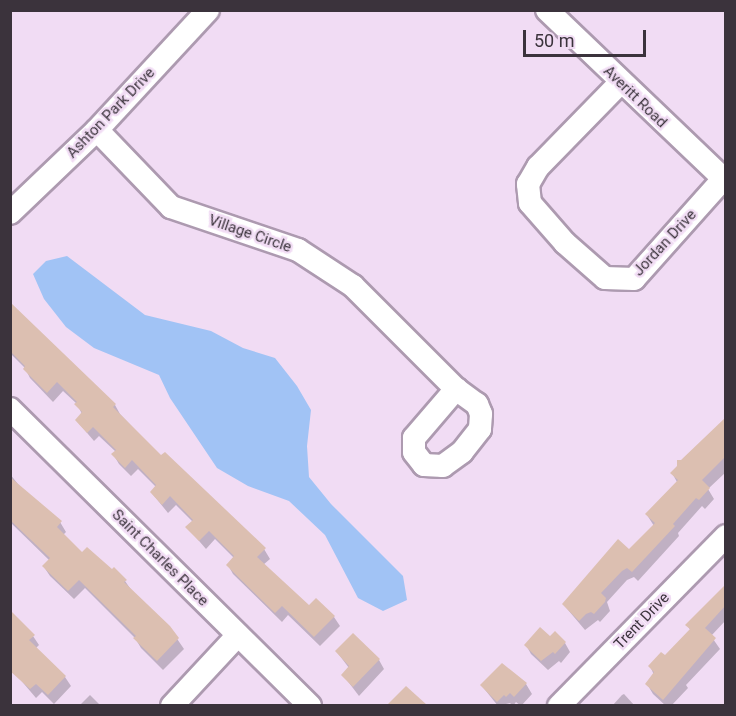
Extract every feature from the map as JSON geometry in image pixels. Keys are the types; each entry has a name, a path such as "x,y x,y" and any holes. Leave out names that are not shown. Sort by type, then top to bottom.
{"street":[{"name":"Ashton Park Drive","path":"10,213 97,130 208,10"},
{"name":"Averitt Road","path":"547,10 620,83 724,180"},
{"name":"Jordan Drive","path":"620,83 538,167 528,184 530,203 565,243 605,278 634,279 724,180"},
{"name":"Village Circle","path":"97,130 171,207 298,250 353,286 456,388"},
{"name":"Saint Charles Place","path":"10,409 310,705"},
{"name":"Trent Drive","path":"559,705 726,536"},
{"path":"172,705 238,635"}],"water":[{"path":"67,256 145,315 211,331 243,348 275,358 297,386 311,410 307,446 309,477 331,504 403,576 407,600 383,611 358,598 325,535 289,501 248,486 217,468 170,398 159,375 94,348 66,327 44,299 33,274 46,261"}],"building":[{"path":"10,302 116,404 113,407 161,455 165,452 266,548 257,557 309,605 316,598 335,616 314,637 282,606 275,613 226,565 234,556 209,531 199,541 185,527 193,520 170,496 162,505 150,492 156,485 132,460 125,468 111,454 116,450 93,427 87,433 75,420 82,412 74,404 77,402 57,382 47,393 23,369 25,366 10,351"},
{"path":"726,417 726,456 702,480 710,488 699,500 696,498 673,524 675,526 632,572 627,568 622,571 601,593 606,598 605,602 594,614 591,612 586,614 579,621 562,604 618,539 629,549 655,523 645,514 678,480 670,473 677,466 677,460 681,460"},
{"path":"10,477 62,521 57,527 82,552 87,547 112,569 114,567 127,580 124,582 170,626 179,638 157,661 133,638 136,636 79,580 68,591 42,566 50,558 10,520"},
{"path":"726,584 726,605 705,628 716,638 663,700 645,684 654,672 648,666 661,652 665,655 690,629 685,625"},
{"path":"10,610 35,635 29,640 66,676 48,695 36,684 30,689 10,671"},
{"path":"540,627 550,636 555,631 566,642 555,654 553,652 541,661 524,645"},
{"path":"353,633 380,659 353,687 341,675 349,666 335,651"},
{"path":"502,663 527,683 514,697 510,693 497,702 480,685"},
{"path":"406,686 427,705 387,705"}]}
